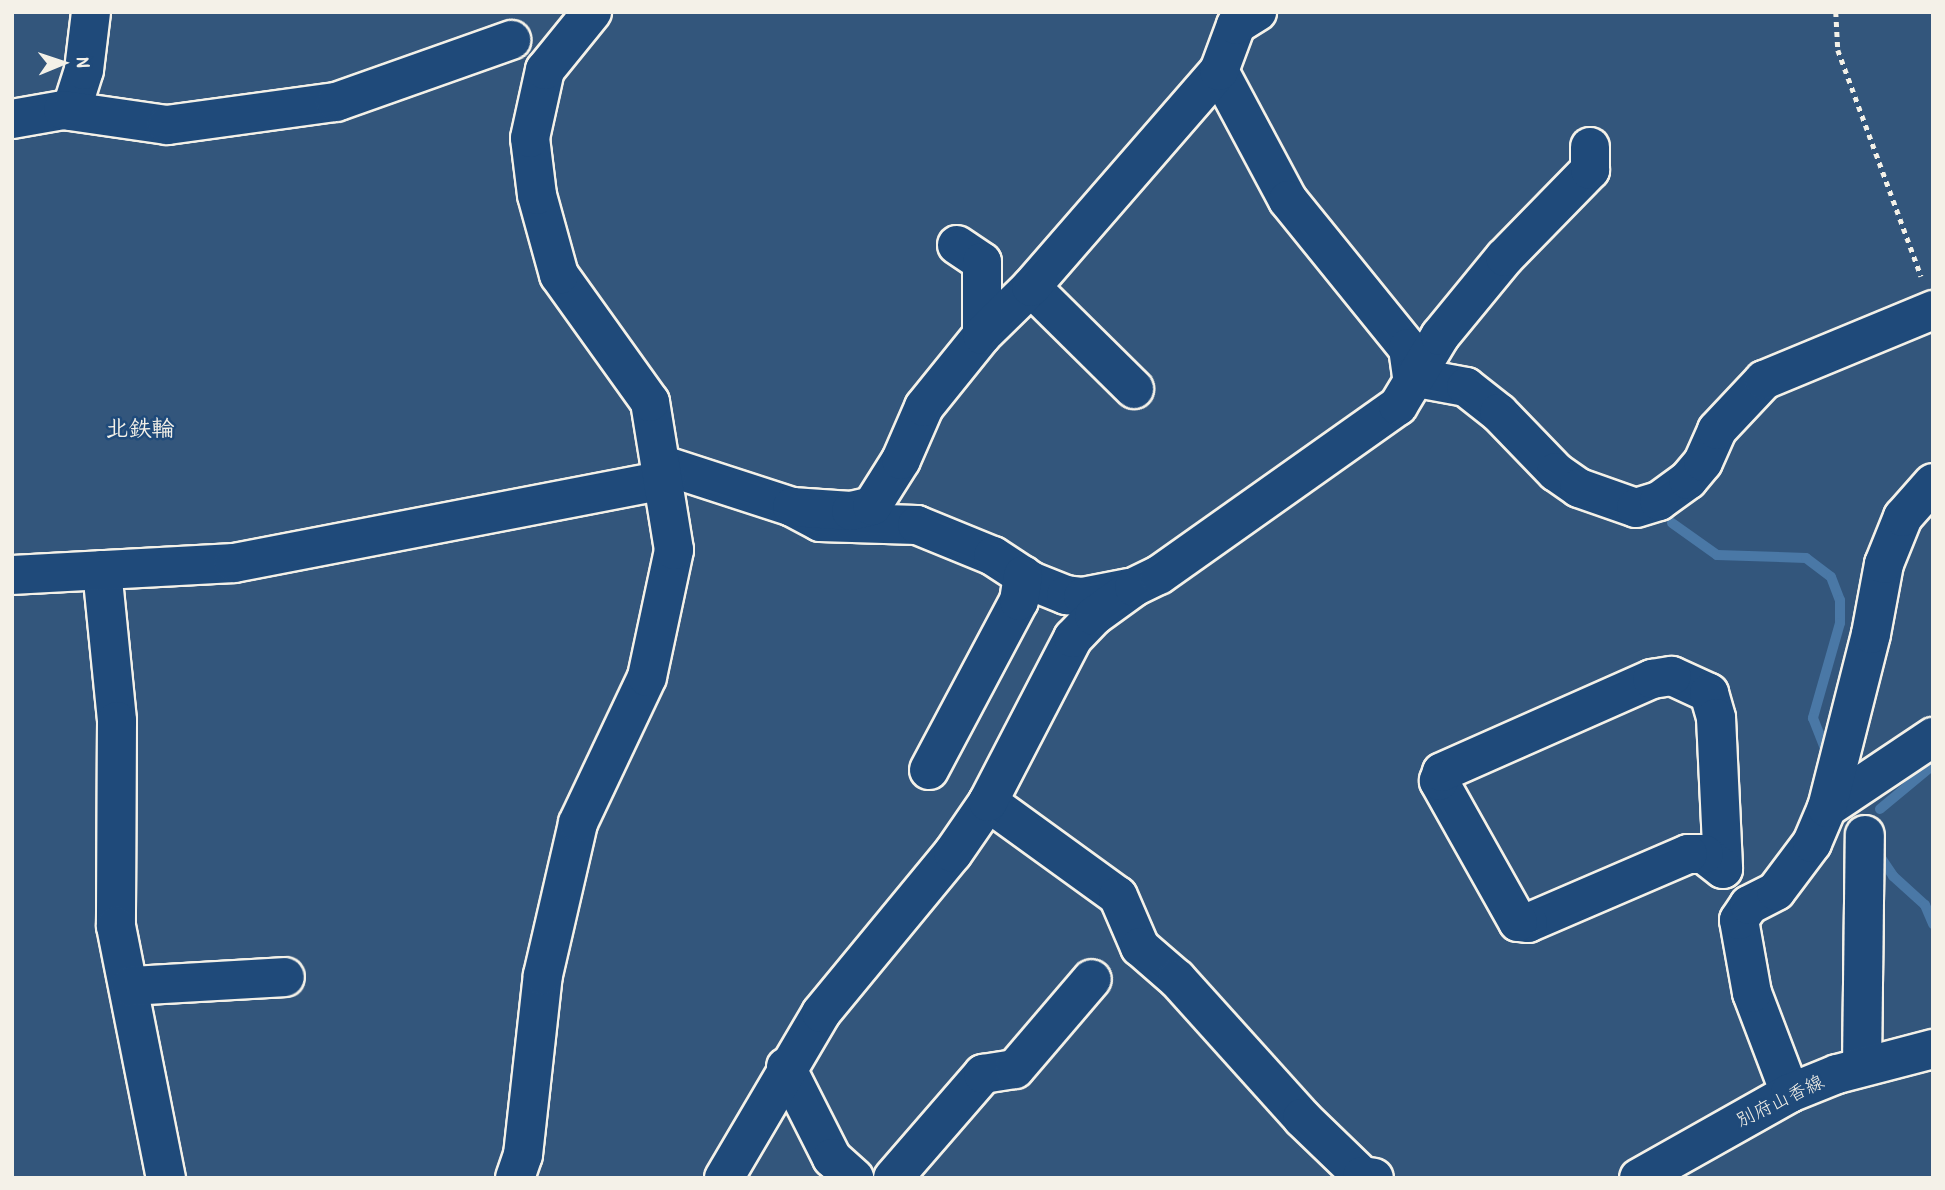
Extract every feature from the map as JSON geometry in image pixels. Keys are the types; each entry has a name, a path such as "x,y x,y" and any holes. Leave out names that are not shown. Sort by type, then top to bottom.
{"street":[{"path":"71,111 84,70 91,12"},
{"path":"515,1178 523,1155 543,975 578,823 647,677 674,550 664,472 650,402 559,275 537,195 530,138 545,70 592,12"},
{"path":"12,575 234,562 664,472 792,507 851,511 872,506 901,460 924,407 982,335 1031,286 1219,71 1236,25 1257,12"},
{"path":"12,119 71,111 167,125 336,102 508,26 545,70"},
{"path":"1219,71 1288,200 1408,348 1412,377"},
{"path":"724,1178 786,1068 821,1013 953,853 988,802 1073,638 1094,616 1134,587 1159,575 1398,406 1412,377 1505,257 1590,170 1590,147"},
{"path":"957,245 982,262 982,335"},
{"path":"1031,286 1133,389"},
{"path":"1412,377 1466,387 1499,413 1556,472 1580,488 1636,508 1659,501 1688,480 1703,462 1717,430 1764,380 1928,295"},
{"path":"1739,920 1749,905 1776,891 1797,866 1827,808 1884,564 1907,510 1933,483"},
{"path":"792,507 820,522 917,525 993,556 1023,575 1066,595 1083,597 1134,587"},
{"path":"102,570 117,721 116,926 166,1178"},
{"path":"929,770 1019,601 1023,575"},
{"path":"1723,869 1704,854 1688,855 1528,923 1518,922 1439,781 1442,772 1652,679 1684,678 1709,693 1716,718 1723,869 1739,920 1752,993 1790,1093"},
{"path":"1827,808 1933,737"},
{"path":"988,802 1118,896 1140,947 1177,979 1194,1003 1362,1176 1374,1178"},
{"path":"1862,1066 1865,835"},
{"path":"130,986 285,977"},
{"path":"893,1178 984,1074 1015,1069 1091,979"},
{"name":"別府山香線","path":"1639,1178 1790,1093 1862,1066 1933,1049"},
{"path":"786,1068 832,1158 854,1178"}],"path":[{"path":"1836,12 1838,50 1928,295"}],"waterway":[{"path":"1672,523 1717,555 1806,558 1831,577 1840,600 1840,623 1813,718 1828,756"},
{"path":"1880,809 1933,765"},
{"path":"1877,852 1893,876 1925,905 1933,924"}],"district":[{"name":"北鉄輪","path":"140,428"}]}
